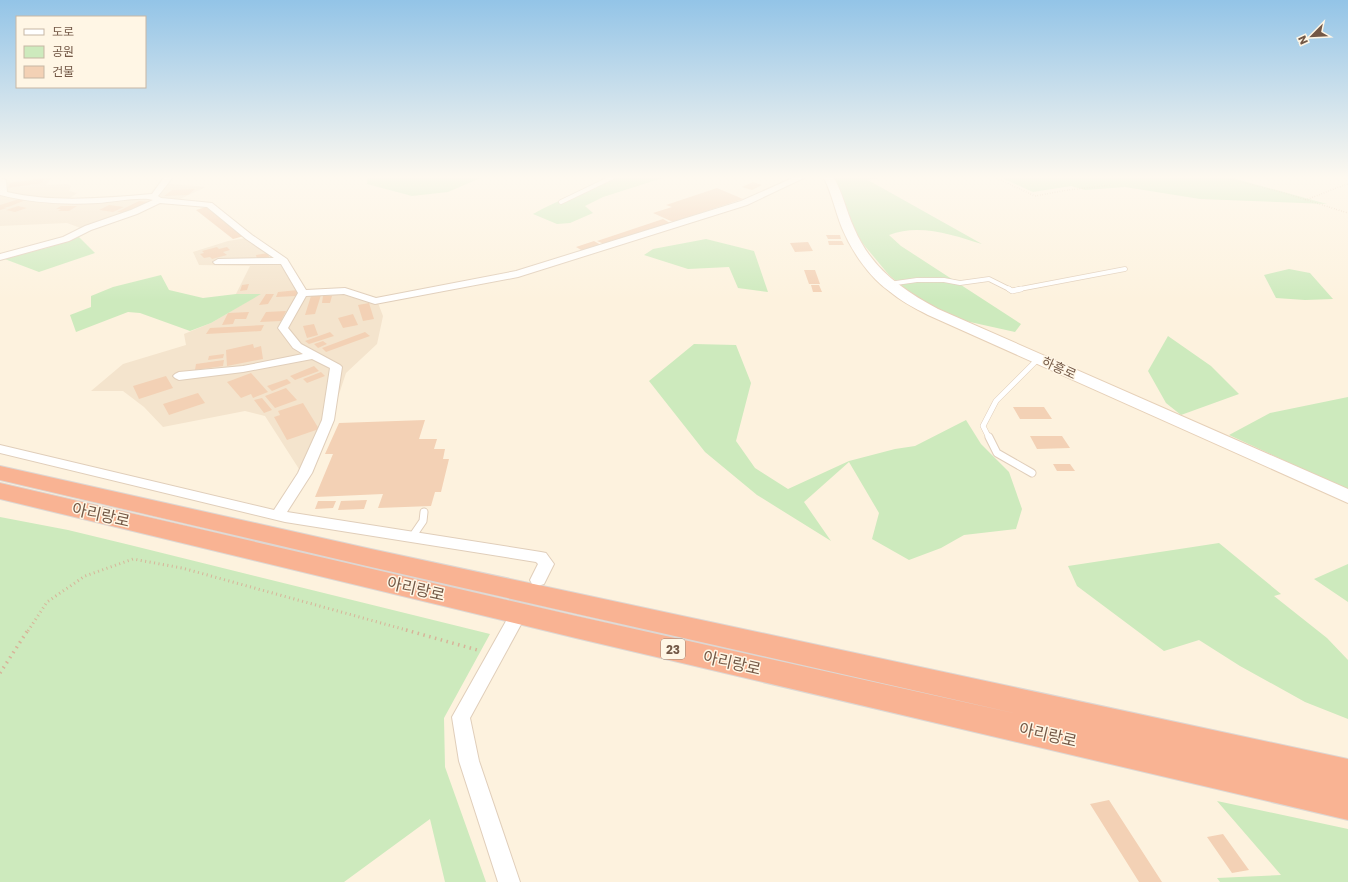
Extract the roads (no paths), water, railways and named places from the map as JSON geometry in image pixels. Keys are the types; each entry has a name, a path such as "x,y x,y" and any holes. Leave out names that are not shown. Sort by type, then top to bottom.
{"highway":[{"name":"아리랑로","path":"0,473 371,558 1348,774"},
{"name":"아리랑로","path":"0,491 584,629 1348,804"}],"street":[{"path":"0,257 66,239 88,228 119,217"},
{"path":"224,217 249,237 284,261 303,293"},
{"path":"303,293 344,291 375,301 518,274 699,217"},
{"name":"하흥로","path":"844,217 850,234 865,256 888,284 905,297 933,312 1348,497"},
{"path":"218,262 284,261"},
{"path":"278,516 305,473 328,420 336,367 297,346 283,328 303,293"},
{"path":"179,376 243,369 315,355"},
{"path":"0,449 278,516 541,557 546,564 538,580"},
{"path":"509,882 469,761 462,716 516,619"}],"lane":[{"path":"888,284 917,280 944,280 960,283 989,279 1012,291 1125,269"},
{"path":"1032,473 996,453 983,426 996,401 1038,359"},
{"path":"412,537 424,521 424,512"}]}
